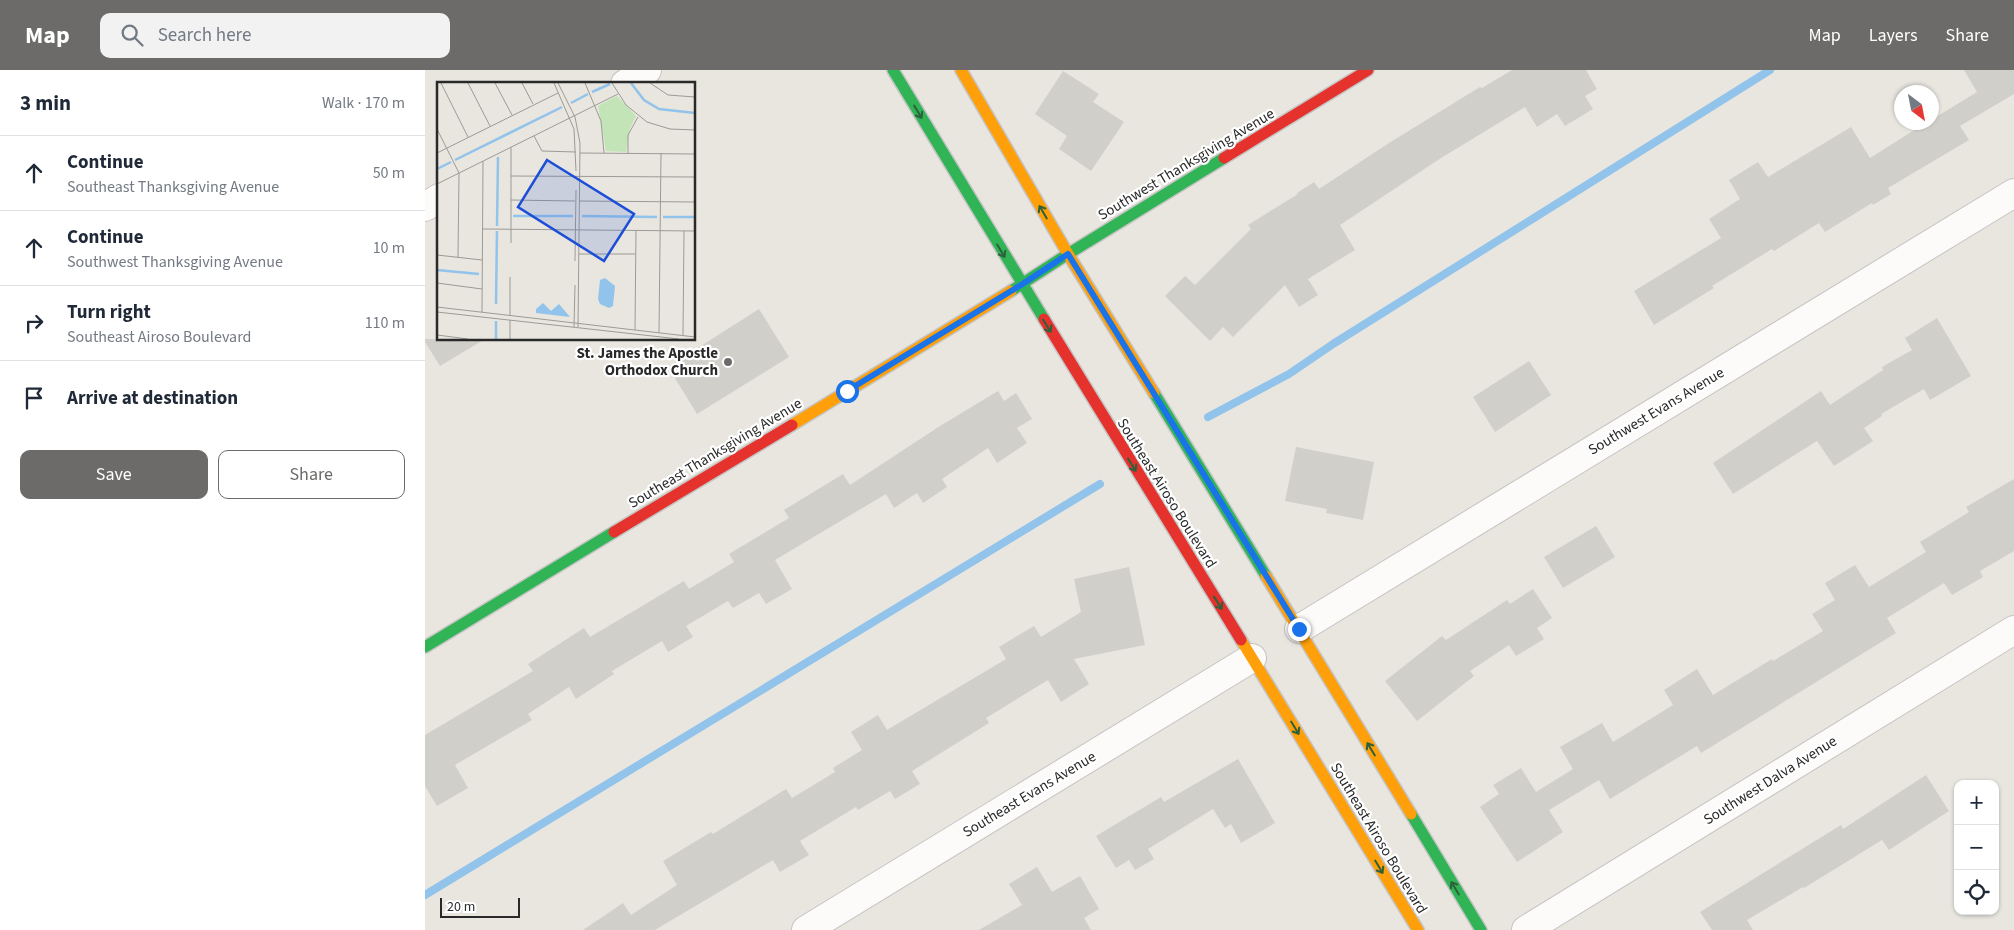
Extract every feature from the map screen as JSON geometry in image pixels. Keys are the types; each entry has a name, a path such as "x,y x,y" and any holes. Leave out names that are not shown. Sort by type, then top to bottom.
{"main road":[{"name":"Southeast Airoso Boulevard","path":"893,70 1021,285 1418,930"},
{"path":"961,70 1068,254 1299,629 1481,930"},
{"name":"Southwest Thanksgiving Avenue","path":"1021,285 1068,254 1368,70"},
{"name":"Southeast Thanksgiving Avenue","path":"425,647 1021,285"}],"street":[{"path":"628,82 647,70"},
{"name":"Southwest Evans Avenue","path":"1299,629 2014,193"},
{"path":"425,207 437,199"},
{"name":"Southwest Dalva Avenue","path":"1526,930 2014,630"},
{"name":"Southeast Evans Avenue","path":"807,930 1251,658"}],"building":[{"path":"1512,70 1586,70 1597,89 1585,96 1593,109 1565,126 1557,114 1537,127 1525,107 1441,158 1340,225 1355,250 1308,279 1318,295 1299,307 1285,285 1233,337 1223,327 1210,341 1165,296 1185,276 1195,285 1251,229 1248,225 1297,193 1314,182 1319,189 1389,143 1480,87 1482,88"},
{"path":"1964,70 2014,70 2014,94 1960,126 1969,140 1888,188 1891,194 1873,205 1872,203 1825,232 1819,223 1712,286 1714,288 1654,325 1634,291 1721,238 1709,219 1740,199 1729,180 1758,162 1768,177 1851,127 1870,158 1914,130 1939,130 1939,115 1977,92"},
{"path":"1063,71 1099,94 1093,102 1124,122 1091,171 1059,149 1067,136 1035,114"},
{"name":"St. James the Apostle Orthodox Church","path":"759,309 789,357 697,414 668,367"},
{"path":"1937,318 1971,376 1930,400 1924,389 1881,414 1882,416 1864,428 1873,441 1834,466 1817,441 1733,494 1713,463 1821,391 1830,405 1883,370 1882,367 1912,350 1905,338"},
{"path":"425,339 483,340 440,366"},
{"path":"1529,361 1551,395 1495,432 1473,397"},
{"path":"998,391 1004,401 1016,393 1032,419 1017,428 1027,443 997,463 988,448 942,479 947,487 923,503 917,493 894,508 886,494 775,560 792,589 766,604 759,593 733,608 728,601 686,626 693,637 668,652 662,641 612,671 614,674 576,699 569,687 528,714 532,720 455,765 468,788 437,806 425,786 425,735 533,671 528,664 584,628 590,637 684,581 689,589 734,562 729,554 789,518 784,510 843,474 850,485 940,426"},
{"path":"1296,447 1374,462 1363,520 1326,513 1327,509 1285,501"},
{"path":"2014,479 2014,551 1980,571 1983,577 1952,595 1944,583 1887,618 1896,633 1701,753 1697,746 1610,799 1599,780 1549,810 1563,832 1517,862 1480,807 1499,794 1493,785 1521,768 1536,792 1573,769 1560,747 1602,723 1613,742 1673,705 1664,690 1697,669 1713,695 1772,659 1773,661 1823,631 1812,614 1835,600 1825,583 1855,565 1869,587 1926,552 1920,542 1969,512 1966,507"},
{"path":"1596,526 1615,557 1563,588 1544,557"},
{"path":"1129,567 1145,645 1074,659 1089,684 1061,702 1048,680 986,718 989,723 912,771 920,784 895,799 890,791 858,810 856,807 800,841 809,855 780,872 773,860 655,930 583,930 623,903 631,915 677,885 663,861 711,832 713,834 786,789 792,798 835,772 833,768 862,750 851,732 878,715 887,730 1006,659 999,647 1034,626 1041,637 1081,612 1074,579"},
{"path":"1533,589 1552,618 1537,628 1544,639 1516,656 1509,645 1470,671 1474,676 1417,721 1385,681 1442,636 1446,640 1507,600 1510,604"},
{"path":"1238,759 1275,823 1241,843 1231,824 1225,828 1213,809 1148,849 1154,859 1135,870 1129,860 1116,868 1096,836 1161,797 1164,802"},
{"path":"1926,775 1949,811 1889,850 1882,840 1804,888 1747,920 1753,930 1712,930 1700,912 1841,825 1843,829"},
{"path":"1037,867 1052,892 1080,876 1099,909 1084,918 1091,930 979,930 1022,905 1009,884"}],"waterway":[{"path":"1208,417 1289,374 1333,344 1770,70"},
{"path":"425,895 1100,484"}],"traffic: fast":[{"path":"893,70 1044,319"},
{"path":"1011,291 1224,158"},
{"path":"1154,393 1266,576"},
{"path":"425,647 614,532"},
{"path":"1411,814 1481,930"}],"traffic: slow":[{"path":"961,70 1068,254 1154,393"},
{"path":"792,425 1011,291"},
{"path":"1266,576 1411,814"},
{"path":"1241,640 1418,930"}],"traffic: jam":[{"path":"1224,158 1368,70"},
{"path":"1044,319 1241,640"},
{"path":"614,532 792,425"}],"place":[{"name":"St. James the Apostle Orthodox Church","path":"728,362"}],"route":[{"path":"847,391 1021,285 1068,254 1299,629"}]}
